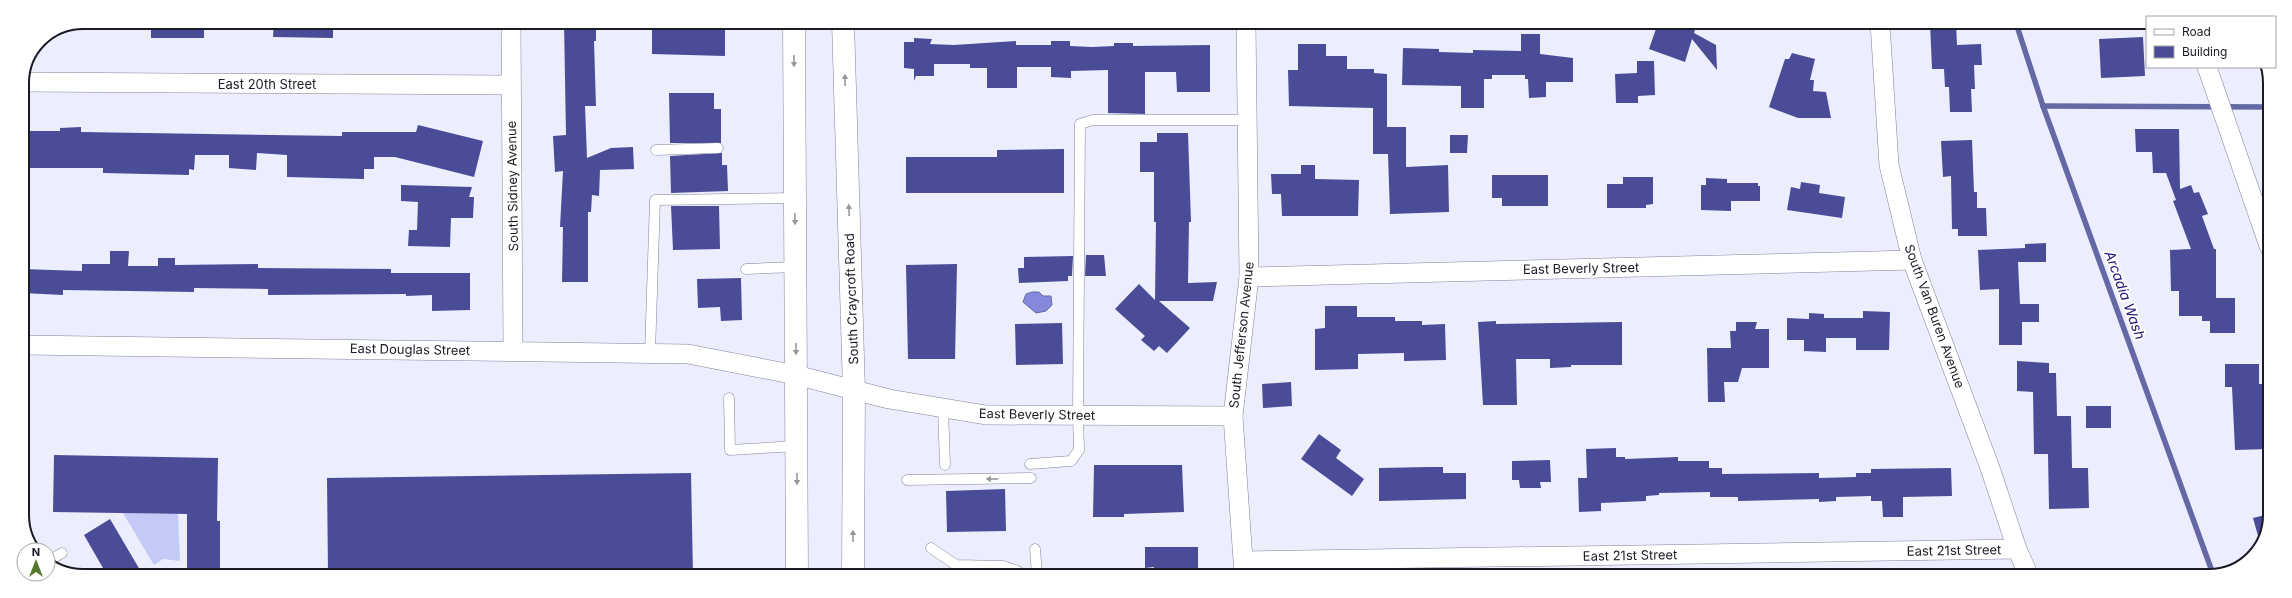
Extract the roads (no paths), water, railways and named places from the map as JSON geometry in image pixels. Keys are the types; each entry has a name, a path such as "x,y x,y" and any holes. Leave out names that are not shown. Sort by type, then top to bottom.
{"main road":[{"path":"794,29 797,569"},
{"name":"South Craycroft Road","path":"844,29 854,391 853,569"}],"street":[{"name":"South Sidney Avenue","path":"511,29 513,351"},
{"name":"South Jefferson Avenue","path":"1244,568 1233,416 1249,277 1246,29"},
{"name":"South Van Buren Avenue","path":"1880,29 1889,165 1912,260 1990,468 2017,549 2026,569"},
{"path":"2207,68 2263,226"},
{"name":"East 20th Street","path":"29,82 511,86"},
{"name":"East Beverly Street","path":"1249,277 1912,260"},
{"name":"East Douglas Street","path":"29,345 688,354 796,376"},
{"name":"East Beverly Street","path":"796,376 854,391 986,415 1233,416"},
{"name":"East 21st Street","path":"1244,568 2017,549"}],"lane":[{"path":"1030,464 1071,462 1079,450 1080,124 1093,120 1247,120"},
{"path":"656,150 718,148"},
{"path":"650,353 655,200 795,198"},
{"path":"746,269 796,267"},
{"path":"729,398 730,450 797,446"},
{"path":"943,408 945,465"},
{"path":"907,480 1031,478"},
{"path":"931,548 956,565 1003,566 1012,569"},
{"path":"1035,549 1037,569"},
{"path":"56,556 62,553"}],"water":[{"path":"1039,292 1043,296 1051,296 1052,305 1046,311 1036,313 1023,302 1026,294"}],"waterway":[{"name":"Arcadia Wash","path":"2018,29 2043,106 2211,569"},
{"path":"2043,106 2263,107"}]}
